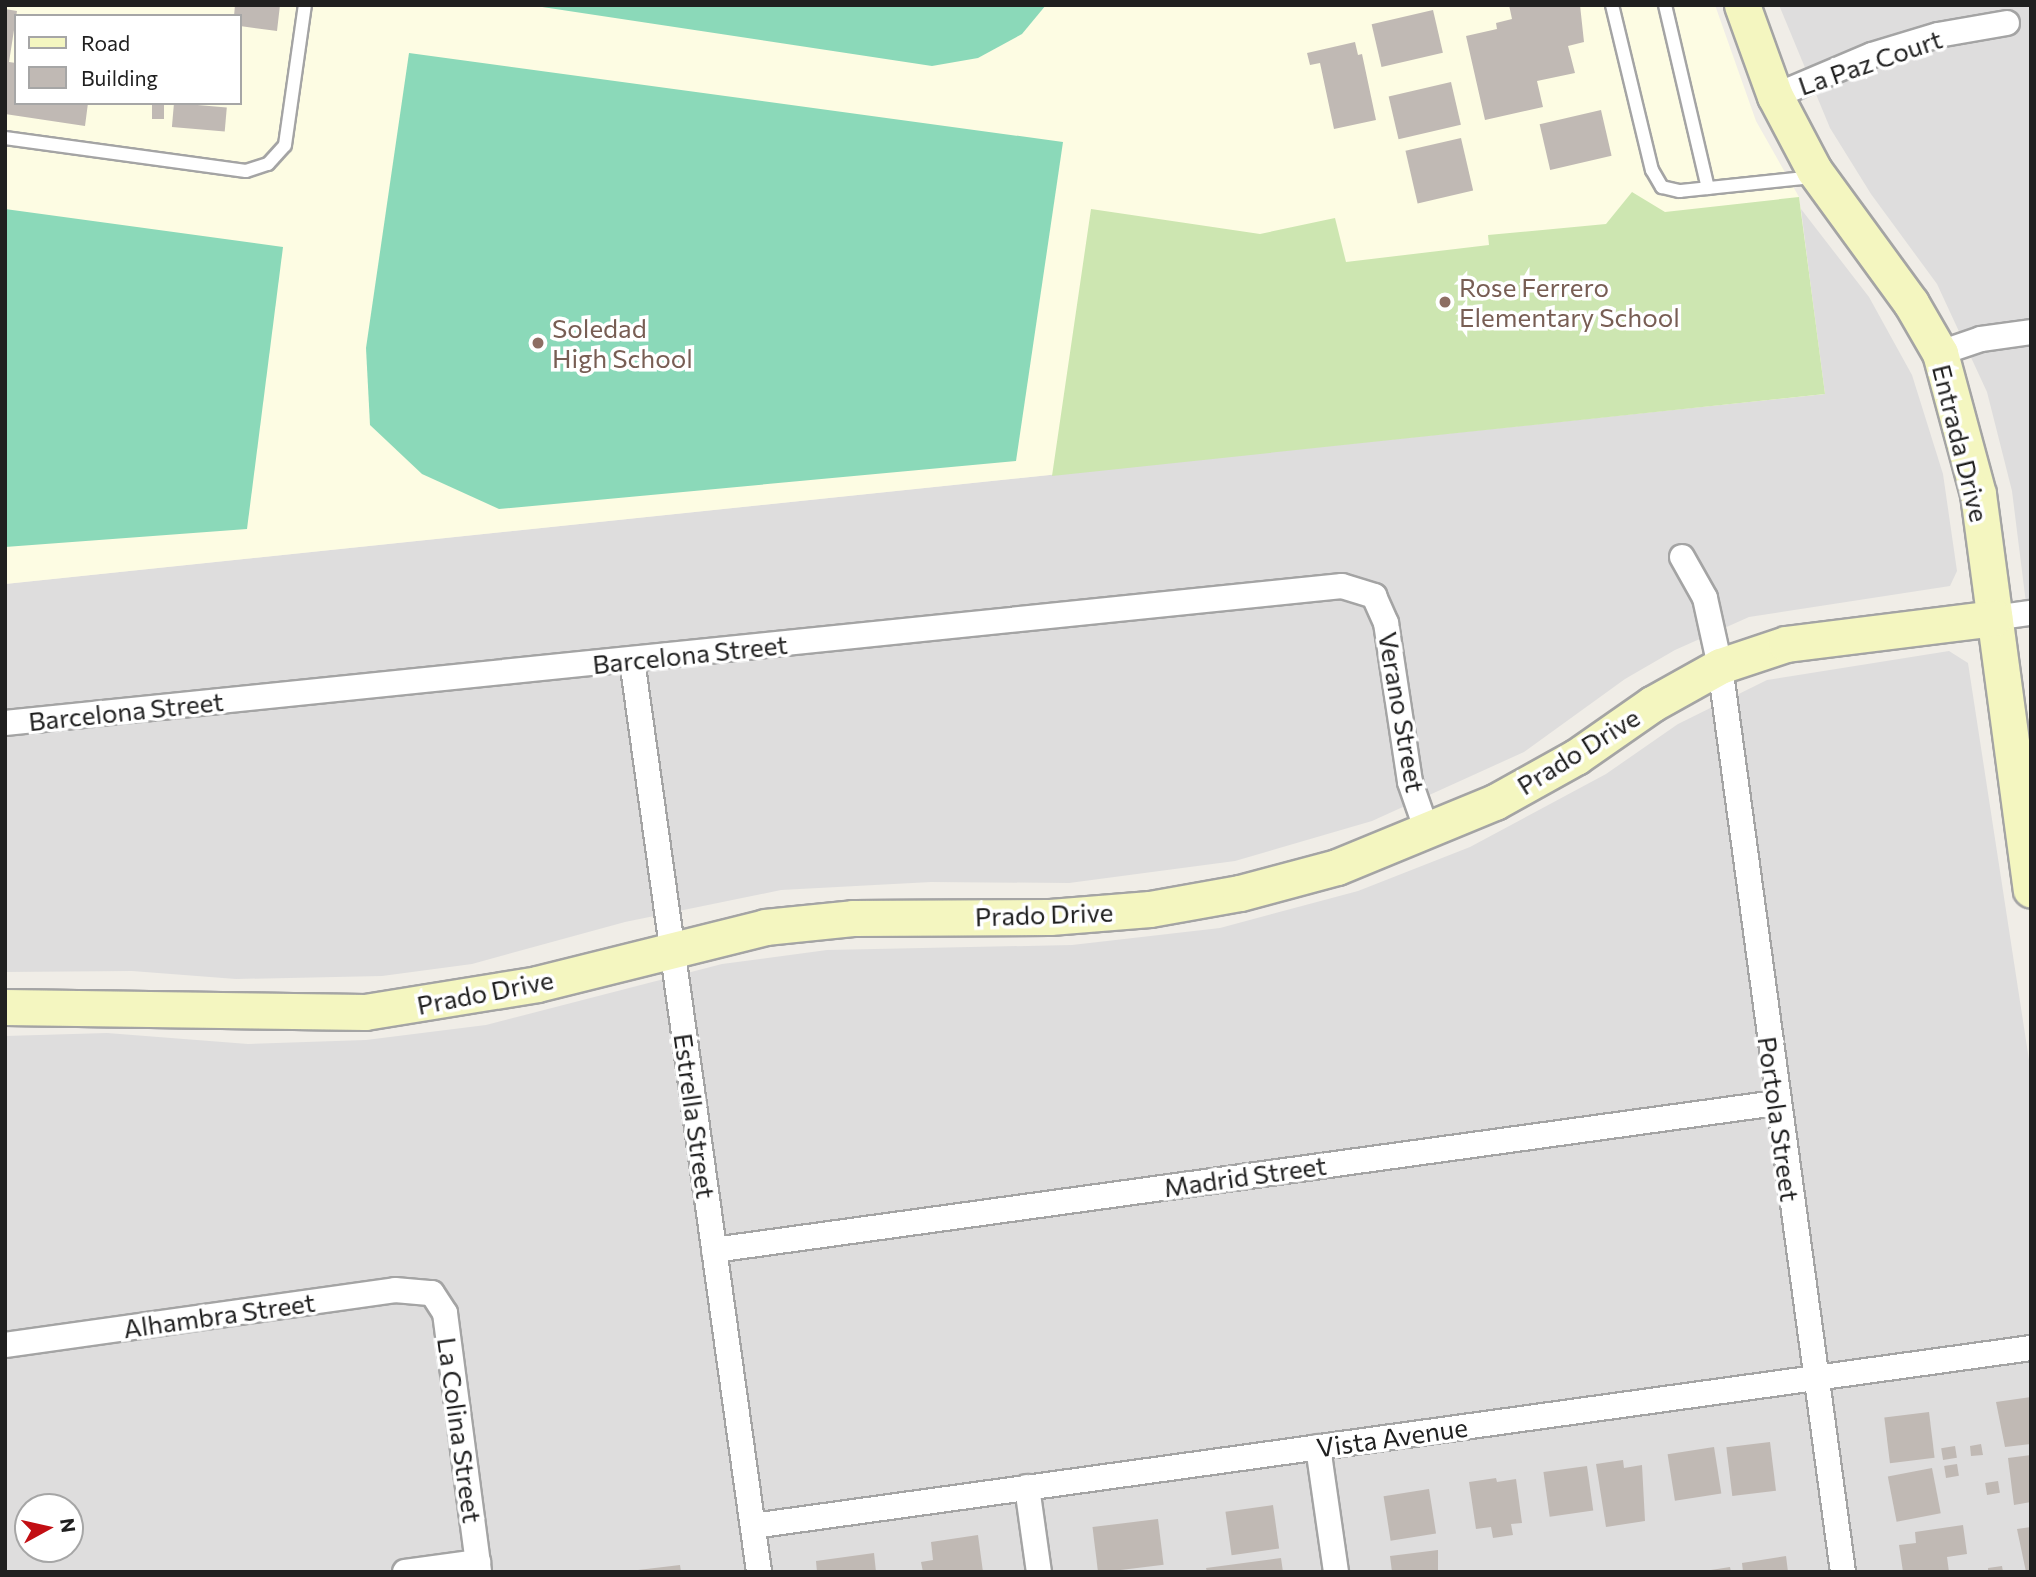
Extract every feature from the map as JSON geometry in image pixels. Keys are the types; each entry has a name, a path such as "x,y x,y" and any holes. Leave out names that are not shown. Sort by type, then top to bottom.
{"street":[{"name":"Entrada Drive","path":"1742,5 1775,96 1819,177 1911,303 1940,353 1978,494 2031,889"},
{"name":"La Paz Court","path":"1775,96 1872,55 1938,35 2007,23"},
{"path":"1940,353 1981,339 2031,332"},
{"name":"Portola Street","path":"1682,556 1705,598 1720,666 1776,1103 1843,1572"},
{"name":"Barcelona Street","path":"5,723 1342,586 1374,596"},
{"name":"Verano Street","path":"1374,596 1386,623 1410,782 1427,831"},
{"name":"Prado Drive","path":"5,1007 365,1012 537,984 671,947 765,927 853,918 1051,917 1150,909 1240,893 1325,870 1495,802 1565,764 1652,704 1720,666 1786,644 2031,613"},
{"name":"Estrella Street","path":"632,660 759,1572"},
{"name":"Madrid Street","path":"714,1250 1776,1103"},
{"name":"Alhambra Street","path":"5,1345 395,1290 432,1293"},
{"name":"La Colina Street","path":"432,1293 445,1313 478,1567"},
{"name":"Vista Avenue","path":"753,1526 2031,1348"},
{"path":"1318,1447 1336,1572"},
{"path":"1027,1486 1039,1572"},
{"path":"405,1572 478,1567"}],"lane":[{"path":"5,138 246,171 268,164 285,145 305,5"},
{"path":"1612,5 1654,177 1672,191 1819,177"},
{"path":"1665,5 1708,188"}],"shaded area":[{"name":"Soledad High School","path":"5,5 1715,5 1756,121 1799,197 1825,394 5,584"},
{"path":"1779,5 2031,5 2031,643 2012,491 1987,392 1937,284 1871,194 1830,128"},
{"path":"1801,209 1869,297 1912,375 1943,474 1957,571 1950,586 1749,617 1675,650 1625,679 1524,752 1372,821 1235,861 1069,883 931,882 781,890 625,922 472,964 382,976 236,979 132,971 5,972 5,584 1824,394"},
{"path":"1949,651 1968,663 2031,1073 2031,1572 5,1572 5,1036 107,1033 248,1044 366,1040 486,1025 722,964 827,950 1072,945 1220,928 1358,891 1470,847 1606,774 1678,724 1767,680"}],"green space":[{"path":"529,5 1046,5 1022,34 978,58 932,66"},
{"path":"409,53 1063,142 1016,461 499,509 422,474 370,425 366,348"},
{"path":"1632,192 1665,212 1799,197 1825,394 1052,476 1091,209 1260,234 1335,218 1346,262 1489,245 1488,235 1606,224"},
{"path":"5,209 283,247 247,529 5,547"}],"building":[{"path":"235,5 280,5 277,31 242,26 242,14 234,14"},
{"path":"1509,5 1580,5 1584,42 1568,46 1575,73 1537,81 1543,107 1485,120 1466,36 1497,29 1496,23 1512,19"},
{"path":"5,9 17,11 14,14 9,62 14,63 14,105 88,105 85,126 5,114"},
{"path":"1433,10 1443,53 1382,67 1372,24"},
{"path":"1355,42 1358,55 1362,54 1376,120 1334,129 1320,63 1310,65 1307,53"},
{"path":"1451,82 1461,125 1399,139 1389,96"},
{"path":"152,105 164,105 164,119 152,119"},
{"path":"174,105 227,108 225,132 172,127"},
{"path":"1601,110 1612,156 1550,170 1540,124"},
{"path":"1461,138 1473,191 1418,203 1405,151"},
{"path":"2031,1397 2031,1444 2005,1447 1996,1402"},
{"path":"1929,1412 1935,1458 1890,1463 1884,1417"},
{"path":"1770,1442 1776,1491 1732,1496 1726,1447"},
{"path":"1981,1444 1983,1455 1971,1456 1970,1446"},
{"path":"1955,1446 1957,1458 1943,1460 1941,1448"},
{"path":"1714,1447 1721,1493 1675,1501 1668,1454"},
{"path":"2031,1455 2031,1502 2014,1505 2008,1458"},
{"path":"1623,1460 1624,1468 1642,1465 1645,1521 1606,1527 1596,1464"},
{"path":"1957,1464 1959,1476 1946,1478 1944,1466"},
{"path":"1587,1466 1593,1511 1550,1517 1543,1472"},
{"path":"1932,1468 1941,1513 1897,1522 1888,1477"},
{"path":"1496,1478 1497,1482 1516,1479 1522,1523 1511,1524 1513,1535 1493,1538 1491,1527 1476,1529 1469,1482"},
{"path":"1998,1481 2000,1493 1987,1495 1985,1483"},
{"path":"1429,1489 1436,1533 1391,1541 1384,1496"},
{"path":"1273,1505 1279,1549 1232,1555 1225,1512"},
{"path":"1158,1519 1164,1565 1098,1572 1092,1527"},
{"path":"1963,1525 1967,1554 1947,1557 1949,1572 1903,1572 1899,1545 1916,1543 1915,1532"},
{"path":"2031,1527 2031,1572 2026,1572 2017,1529"},
{"path":"978,1535 983,1572 923,1572 921,1562 933,1560 931,1542"},
{"path":"1438,1550 1438,1572 1392,1572 1390,1556"},
{"path":"874,1553 876,1572 817,1572 816,1561"},
{"path":"1786,1556 1788,1572 1743,1572 1742,1563"},
{"path":"1281,1558 1283,1572 1207,1572 1206,1568"},
{"path":"680,1565 681,1572 638,1570"},
{"path":"2002,1566 2003,1572 1988,1572 1988,1568"},
{"path":"1730,1567 1731,1572 1711,1572 1711,1570"}],"place":[{"name":"Rose Ferrero Elementary School","path":"1445,302"},
{"name":"Soledad High School","path":"538,343"}]}
